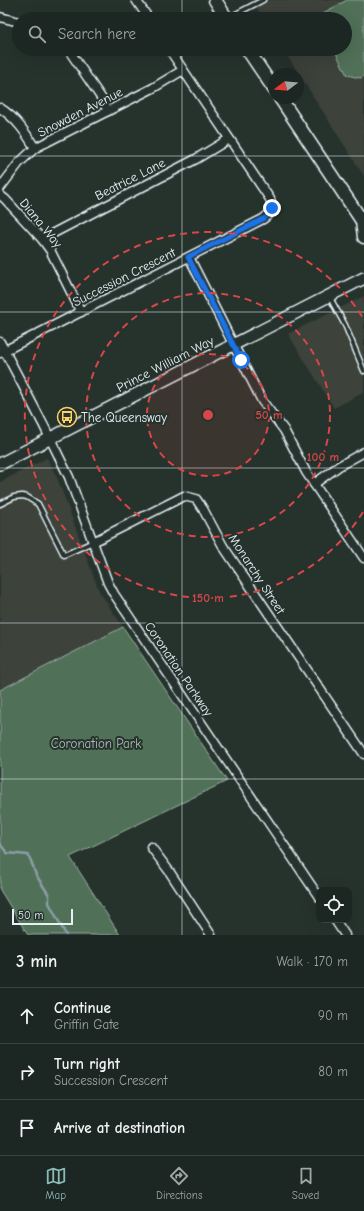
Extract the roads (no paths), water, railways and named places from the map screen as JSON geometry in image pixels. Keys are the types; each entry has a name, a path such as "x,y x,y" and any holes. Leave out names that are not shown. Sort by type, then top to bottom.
{"main road":[{"path":"215,0 223,12"},
{"path":"253,56 268,80"},
{"path":"284,104 363,222 364,237"}],"street":[{"path":"136,0 144,12"},
{"path":"0,17 12,20"},
{"path":"73,56 108,111"},
{"name":"Succession Crescent","path":"2,352 263,219 272,211 272,203 270,199 174,56"},
{"name":"Snowden Avenue","path":"0,188 19,163 35,148 154,88 183,70"},
{"path":"0,108 21,127 35,148"},
{"name":"Beatrice Lane","path":"42,239 196,159 229,139"},
{"name":"Diana Way","path":"0,195 42,239 50,250 81,312"},
{"path":"188,257 262,401 284,430 306,472 364,558"},
{"name":"Prince William Way","path":"0,464 364,278"},
{"path":"0,342 2,352 50,439"},
{"name":"Coronation Parkway","path":"50,439 69,477 108,583 114,594 316,893"},
{"path":"314,484 339,466 364,452"},
{"name":"Monarchy Street","path":"93,542 184,496 196,499 223,546 364,754"},
{"path":"151,847 169,871 211,935"},
{"path":"337,923 345,935"}],"lane":[{"path":"240,12 263,0"},
{"path":"329,296 345,325 364,371"},
{"path":"0,504 14,497 22,496 28,497 38,504 64,555 93,542"}],"waterway":[{"path":"0,844 7,853 28,855 36,875 49,895 49,903 66,935"}],"place":[{"name":"The Queensway","path":"67,417"}],"park label":[{"name":"Coronation Park","path":"96,743"}]}
